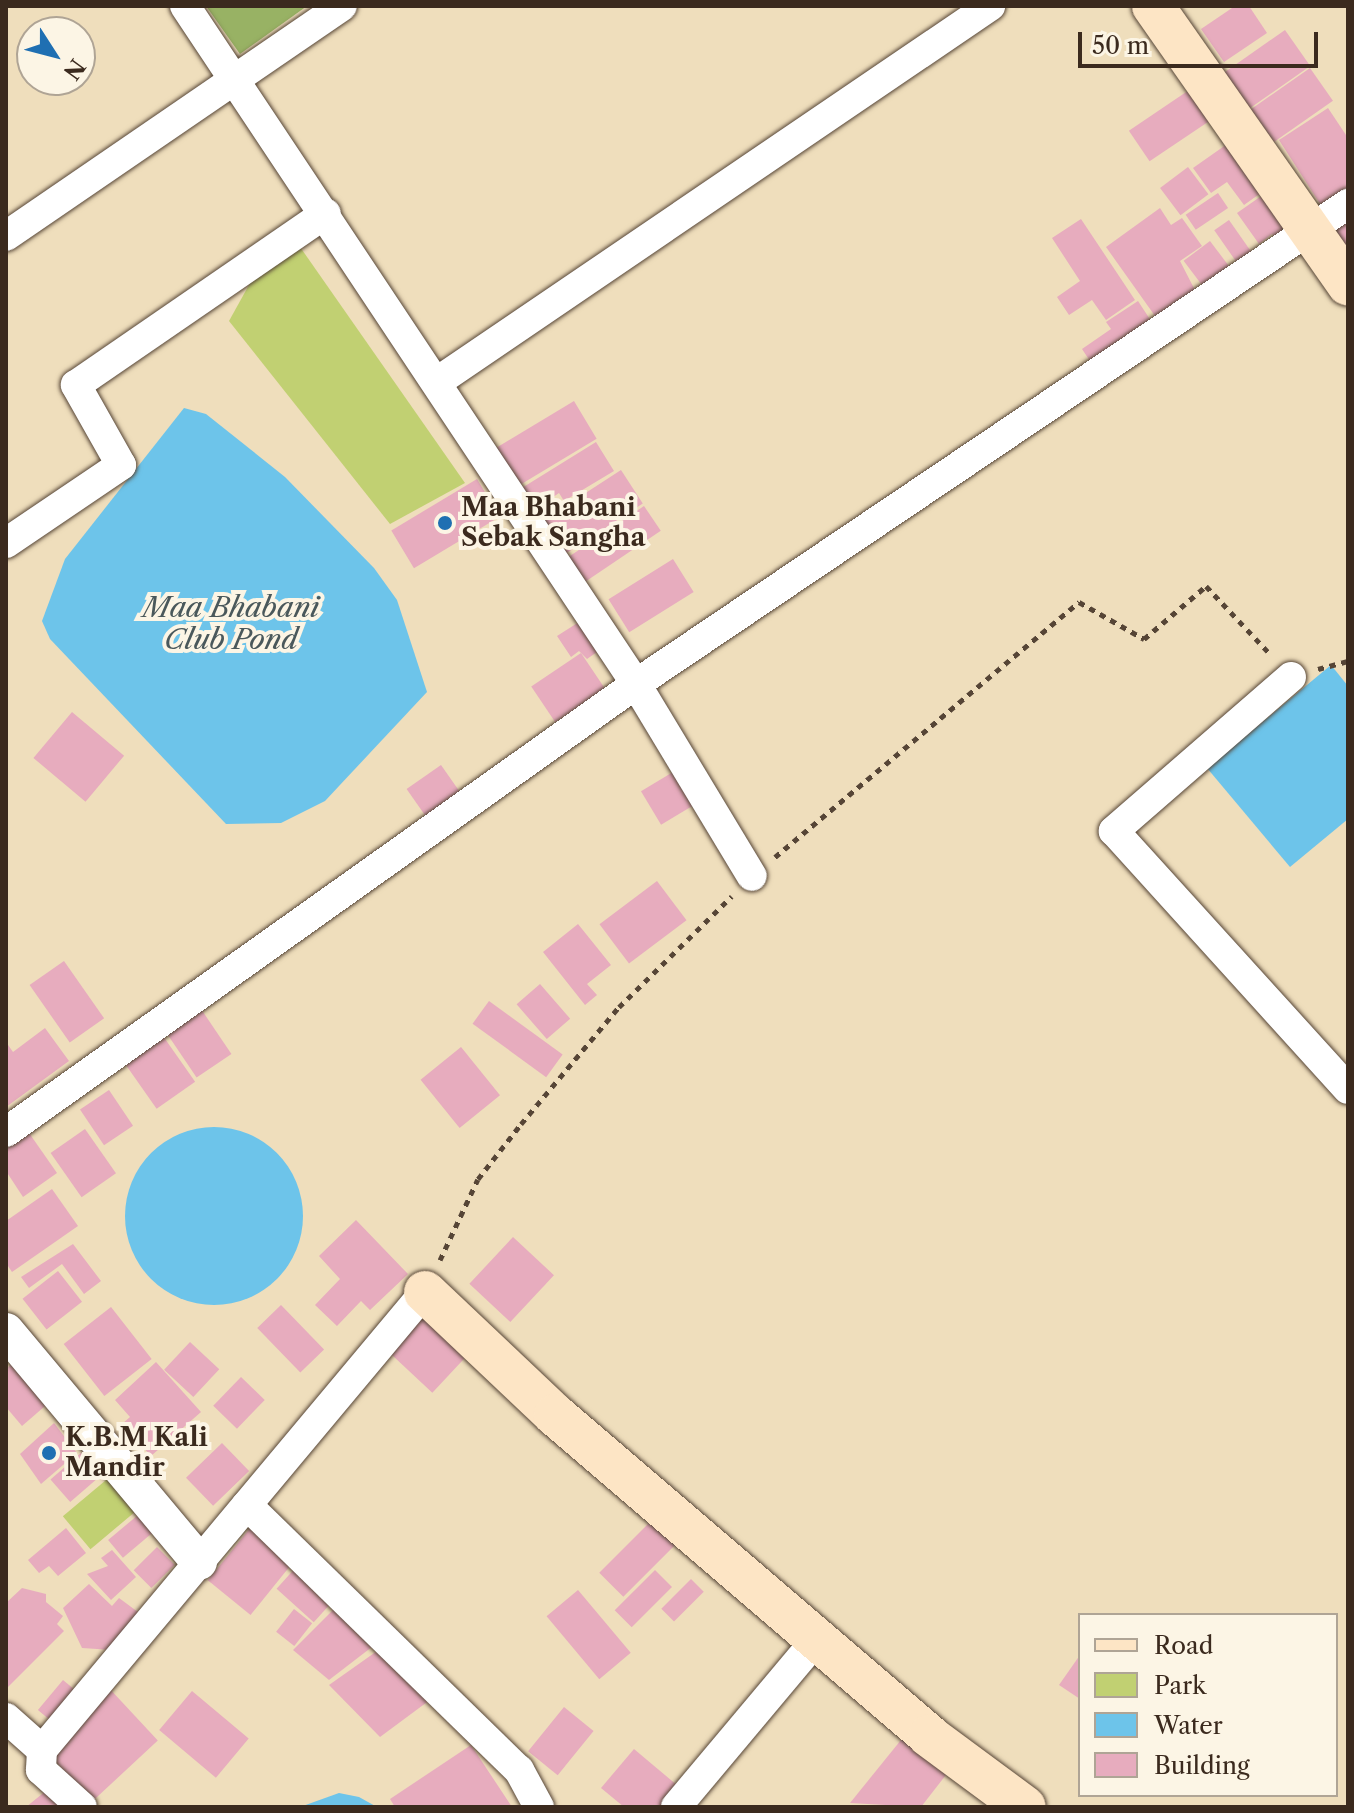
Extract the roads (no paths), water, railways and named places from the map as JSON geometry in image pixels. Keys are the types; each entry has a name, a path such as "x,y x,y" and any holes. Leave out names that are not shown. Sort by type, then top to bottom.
{"main road":[{"path":"1153,6 1348,285"},
{"path":"425,1292 555,1415 929,1736 1025,1807"}],"street":[{"path":"185,6 237,78 636,684 752,876"},
{"path":"6,236 342,6"},
{"path":"437,382 990,6"},
{"path":"6,1132 636,684 1348,204"},
{"path":"6,543 121,465 76,385 326,213"},
{"path":"1291,677 1114,831 1348,1089"},
{"path":"82,1807 41,1770 19,1737 199,1562 425,1292"},
{"path":"6,1331 199,1562"},
{"path":"247,1505 519,1770 539,1807"},
{"path":"676,1807 818,1638"}],"water":[{"name":"Maa Bhabani Club Pond","path":"184,408 206,414 285,477 374,568 397,600 427,692 325,801 281,823 226,824 50,639 42,621 65,559"},
{"path":"1331,665 1348,686 1348,819 1290,867 1207,768"},
{"path":"214,1127 231,1128 248,1134 277,1153 296,1182 302,1199 302,1233 296,1250 277,1279 248,1298 231,1304 214,1305 197,1304 180,1298 151,1279 132,1250 126,1233 125,1216 126,1199 132,1182 151,1153 180,1134 197,1128"},
{"path":"339,1793 359,1797 377,1807 300,1807"}],"place":[{"name":"Maa Bhabani Sebak Sangha","path":"445,523"},
{"name":"K.B.M Kali Mandir","path":"49,1453"}]}
